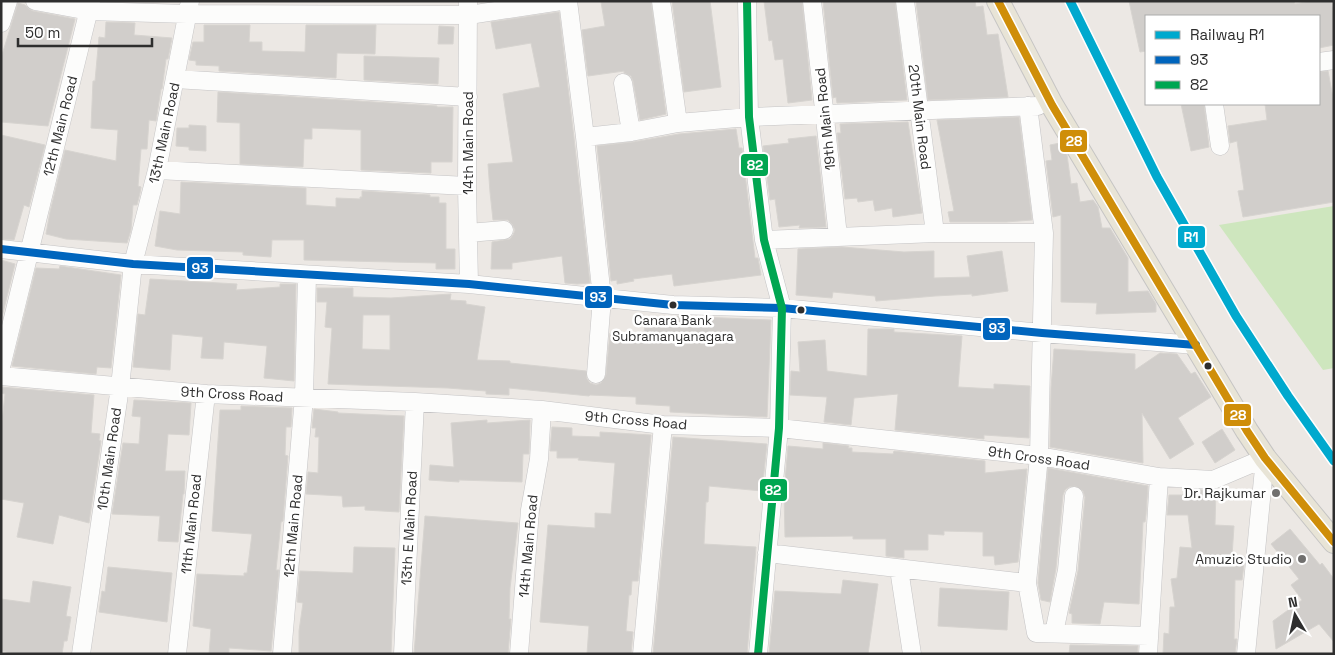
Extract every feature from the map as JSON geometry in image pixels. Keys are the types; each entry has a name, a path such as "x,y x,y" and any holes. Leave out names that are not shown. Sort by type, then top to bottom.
{"main road":[{"path":"998,1 1052,105 1247,431 1265,458 1334,542"}],"street":[{"path":"1,23 8,1"},
{"path":"35,1 90,6 469,8 561,1"},
{"path":"568,1 602,298 596,374"},
{"path":"662,1 678,123"},
{"path":"747,1 749,117 764,240 782,308 778,428 758,654"},
{"name":"19th Main Road","path":"812,1 838,236"},
{"name":"20th Main Road","path":"905,1 936,233"},
{"name":"12th Main Road","path":"1,367 90,6"},
{"name":"13th Main Road","path":"134,264 157,170 188,7"},
{"name":"14th Main Road","path":"469,8 467,186 469,284"},
{"path":"1320,62 1334,60"},
{"path":"175,79 468,97"},
{"path":"623,83 631,132"},
{"path":"585,137 631,132 678,123 749,117 1052,105"},
{"path":"1214,105 1220,146"},
{"path":"1028,106 1044,233 1039,456 1027,584 1036,633 1054,633 1149,645 1159,477"},
{"path":"157,170 467,186"},
{"path":"468,233 504,230"},
{"path":"764,240 936,233 1044,233"},
{"path":"1,249 134,264 469,284 673,305 782,308 1042,333 1196,344"},
{"name":"10th Main Road","path":"81,654 120,387 134,264"},
{"name":"12th Main Road","path":"282,654 304,397 307,275"},
{"name":"9th Cross Road","path":"1,376 206,394 415,402 542,410 663,425 778,428 1039,456 1159,477 1213,480 1265,458"},
{"name":"11th Main Road","path":"177,654 206,394"},
{"name":"13th E Main Road","path":"403,654 415,402"},
{"name":"14th Main Road","path":"519,654 530,510 539,459 542,410"},
{"path":"642,654 663,425"},
{"path":"1246,654 1265,458"},
{"path":"1054,633 1068,570 1074,496"},
{"path":"767,553 1027,584"},
{"path":"899,569 912,654"}],"green space":[{"path":"1334,206 1334,368 1323,370 1219,225"}],"building":[{"path":"651,1 666,114 640,120 633,81 631,76 624,73 624,71 588,76 582,30 605,26 601,2"},
{"path":"672,1 710,1 721,87 684,92"},
{"path":"764,1 802,1 812,100 788,103 783,59 775,60 772,40 769,41"},
{"path":"823,1 895,1 907,100 837,103 836,97 833,98"},
{"path":"916,1 975,1 976,7 983,6 987,35 998,34 1008,97 928,100"},
{"path":"1129,1 1294,1 1295,4 1310,1 1331,1 1334,17 1334,45 1320,48 1320,15 1145,15 1145,51 1140,52"},
{"path":"18,3 25,5 33,11 75,19 48,126 1,122 1,58"},
{"path":"559,12 590,283 565,283 562,256 512,263 512,269 491,269 492,242 510,239 515,230 508,220 493,220 490,192 488,164 513,162 503,94 540,87 531,43 496,49 491,22"},
{"path":"106,22 135,23 134,35 172,38 168,59 166,59 156,121 149,120 147,149 141,149 138,186 141,187 137,205 133,205 131,230 127,243 66,239 46,234 65,150 116,161 118,130 91,128 93,81 95,81 99,37 105,38"},
{"path":"204,25 250,25 249,42 262,42 262,51 305,52 306,25 376,25 375,54 337,53 336,78 219,71 219,66 196,65 196,61 189,60 193,42 204,42"},
{"path":"439,26 454,27 453,44 438,44"},
{"path":"364,56 439,58 438,84 364,80"},
{"path":"1328,71 1334,103 1334,202 1243,217 1238,191 1244,190 1237,141 1230,143 1228,126 1267,120 1265,105 1320,105 1320,72"},
{"path":"218,92 453,107 452,162 431,162 431,173 361,170 361,130 312,128 312,139 304,139 303,167 240,164 240,123 217,122"},
{"path":"1181,105 1204,105 1209,147 1191,151"},
{"path":"1019,117 1032,220 950,222 948,212 954,211 937,120"},
{"path":"908,122 922,213 893,217 892,208 875,211 873,200 858,202 857,198 845,199 837,133 841,133 840,124"},
{"path":"189,125 206,126 206,151 189,150 189,147 176,146 177,128 189,128"},
{"path":"736,129 739,148 742,148 755,258 758,258 761,275 674,286 672,274 633,279 634,281 617,284 617,280 611,281 597,146 679,134"},
{"path":"1,135 45,145 29,207 24,205 14,240 1,239"},
{"path":"816,136 826,227 799,228 800,225 779,227 775,199 770,200 763,146 789,143 788,139"},
{"path":"1060,143 1067,155 1071,184 1077,183 1080,202 1093,200 1098,207 1102,228 1110,228 1128,258 1128,292 1148,291 1156,304 1156,312 1096,314 1097,303 1061,302 1061,215 1053,217 1046,161 1052,160 1050,145"},
{"path":"181,182 306,188 306,205 336,207 336,198 360,199 362,191 439,197 439,203 446,203 446,249 455,249 455,269 436,269 436,263 304,260 304,240 272,240 271,257 243,255 243,252 177,250 155,246 160,211 180,214"},
{"path":"842,247 904,252 934,251 934,278 970,277 967,256 1002,251 1008,291 972,296 972,294 876,301 875,296 833,292 832,298 796,295 798,249"},
{"path":"1,260 15,264 1,321"},
{"path":"60,266 121,275 111,368 97,367 96,374 12,366 36,268 59,269"},
{"path":"150,279 237,284 236,290 280,287 280,284 296,284 294,381 264,378 267,346 224,342 223,359 201,358 203,337 172,334 170,370 133,367 138,314 145,315"},
{"path":"317,288 353,288 353,297 391,298 451,294 450,300 466,301 466,304 485,307 477,360 510,361 510,363 586,371 587,379 590,383 596,385 601,383 606,375 610,333 644,335 645,319 677,320 677,316 771,320 767,417 670,412 670,406 636,404 636,397 589,396 509,388 509,395 486,394 486,391 448,388 328,384 332,328 325,327 327,302 317,302","holes":["363,315 390,315 390,350 362,349"]},
{"path":"868,329 894,329 894,332 962,336 958,387 994,389 994,384 1030,386 1029,438 984,435 984,439 895,430 898,394 854,398 851,425 824,422 827,397 790,395 791,371 800,372 798,342 825,340 827,371 867,376"},
{"path":"1054,349 1135,354 1135,370 1160,353 1177,354 1191,374 1195,372 1211,397 1178,418 1194,444 1170,459 1142,413 1143,463 1050,447"},
{"path":"1,387 94,395 91,433 100,434 99,440 101,441 89,523 59,515 53,544 17,537 24,503 1,499 1,431 5,394 1,393"},
{"path":"134,400 191,403 189,435 168,434 165,471 185,471 178,542 158,541 160,516 112,514 123,443 139,444 141,417 132,416"},
{"path":"241,406 292,408 291,427 286,427 285,455 288,456 283,521 281,522 276,570 279,570 271,651 229,648 229,654 209,654 211,629 193,626 197,574 244,576 244,573 247,573 252,534 212,531 220,410 241,410"},
{"path":"314,409 338,413 404,416 399,512 365,510 365,506 343,507 342,496 306,494 308,472 318,473 319,437 315,437 316,428 312,428"},
{"path":"487,420 487,423 530,420 529,454 523,454 522,482 429,480 430,465 454,467 451,423"},
{"path":"552,427 572,428 572,436 600,437 600,432 651,435 638,581 632,581 631,595 629,595 626,631 633,632 631,654 587,654 589,626 540,622 548,525 595,528 595,513 611,514 615,463 578,460 579,458 557,458 557,451 550,451"},
{"path":"1222,429 1235,450 1215,463 1202,442"},
{"path":"673,437 767,444 762,491 709,486 708,502 706,502 704,544 756,547 747,654 653,654"},
{"path":"823,443 849,446 848,448 852,448 852,452 893,454 894,451 985,461 985,473 1027,469 1018,562 995,565 994,556 983,556 983,532 944,531 944,535 928,534 928,550 904,550 904,558 886,556 886,539 853,539 853,536 785,537 784,493 788,446 823,449"},
{"path":"1048,468 1148,486 1146,515 1145,522 1143,522 1139,604 1104,602 1100,624 1072,623 1072,614 1069,613 1078,571 1085,497 1083,491 1075,486 1065,490 1063,495 1056,568 1050,602 1041,600 1038,583"},
{"path":"1196,490 1216,490 1215,525 1234,526 1232,556 1245,557 1242,580 1235,580 1234,639 1237,639 1235,654 1163,654 1164,633 1169,634 1170,607 1175,607 1171,579 1177,578 1180,547 1192,548 1188,515 1167,515 1169,495 1196,495"},
{"path":"425,516 518,523 510,588 509,619 511,619 508,654 414,654"},
{"path":"1290,529 1320,565 1322,563 1334,579 1334,642 1319,624 1276,649 1273,621 1302,600 1291,585 1299,579 1271,544"},
{"path":"354,547 395,548 391,654 299,654 299,631 303,603 297,602 300,571 353,573"},
{"path":"108,567 172,573 167,622 99,612 102,591 105,592"},
{"path":"843,580 878,584 868,654 769,654 775,591 841,594"},
{"path":"33,581 71,587 66,616 71,617 67,641 64,641 62,654 16,654 1,651 1,599 30,603"},
{"path":"940,588 1009,592 1007,630 938,626"},
{"path":"1070,645 1138,646 1137,654 1069,654"}],"rail line":[{"name":"R1","path":"1070,1 1157,177 1236,316 1288,396 1334,461"}],"transit line":[{"name":"82","path":"747,1 749,117 764,240 782,308 779,428 758,654"},
{"name":"28","path":"998,1 1052,105 1247,431 1265,458 1334,542"},
{"name":"93","path":"1,249 133,264 469,284 673,305 782,308 1042,333 1196,345"}],"place":[{"name":"Canara Bank Subramanyanagara","path":"673,305"},
{"name":"Dr. Rajkumar","path":"1276,493"},
{"name":"Amuzic Studio","path":"1302,559"}]}
